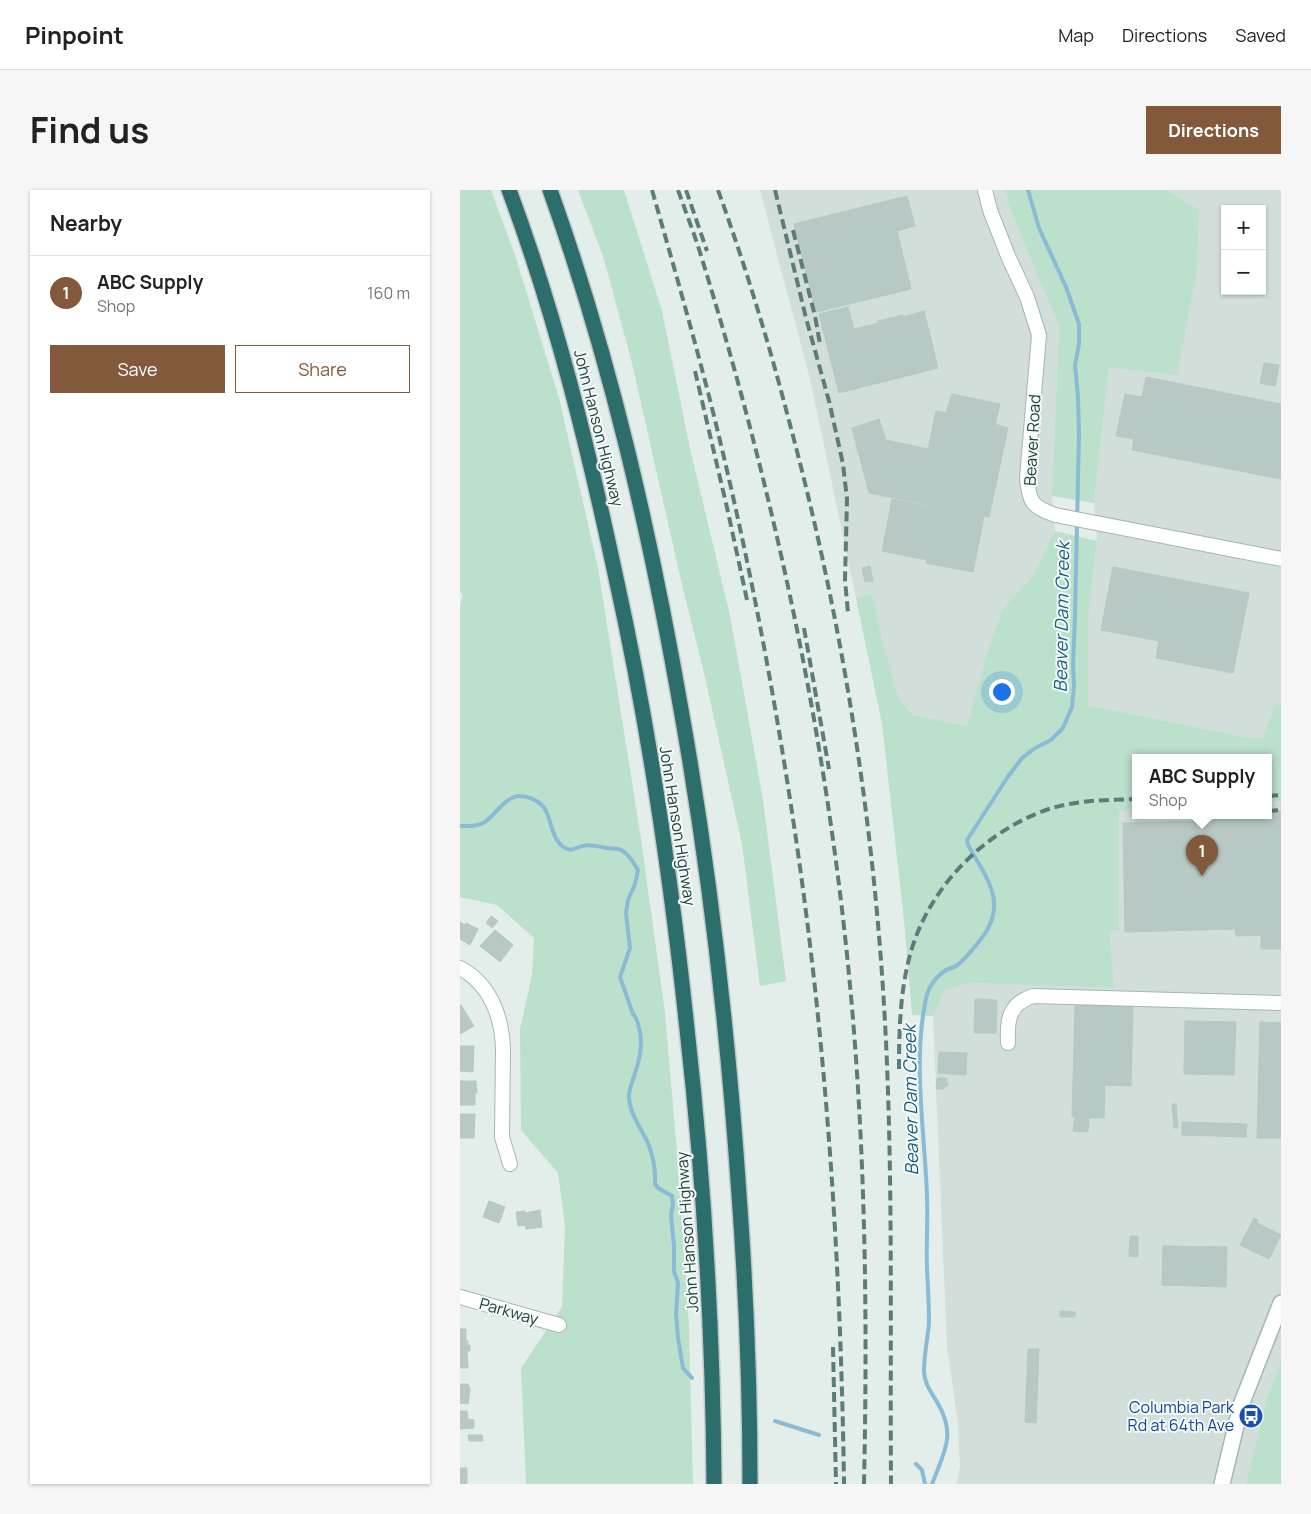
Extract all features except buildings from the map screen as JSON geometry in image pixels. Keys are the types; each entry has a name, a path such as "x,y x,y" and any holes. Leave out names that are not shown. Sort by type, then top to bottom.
{"highway":[{"name":"John Hanson Highway","path":"509,190 532,255 579,414 632,656 663,836 683,984 702,1191 710,1314 714,1484"},
{"name":"John Hanson Highway","path":"550,190 575,263 609,380 640,506 658,585 702,836 723,1003 735,1129 746,1297 750,1484"},
{"path":"746,1297 758,1380 760,1484"}],"street":[{"name":"Beaver Road","path":"984,190 1008,256 1028,297 1039,335 1028,478 1028,491 1032,502 1038,508 1055,515 1281,559"},
{"path":"460,968 478,980 487,991 500,1021 504,1049 502,1137 510,1164"},
{"path":"1008,1044 1008,1026 1011,1012 1019,1002 1032,996 1281,1003"},
{"name":"Parkway","path":"460,1297 559,1325"},
{"path":"1222,1484 1241,1405 1281,1303"}],"shaded area":[{"path":"760,190 1005,190 1010,209 1059,325 1052,496 1055,531 1032,577 1002,609 985,659 967,726 913,715 899,699 872,594 856,598 810,379"},
{"path":"1168,190 1281,190 1281,705 1275,703 1263,738 1245,737 1088,705 1088,620 1097,541 1094,503 1109,366 1199,210"},
{"path":"1281,801 1281,1361 1267,1397 1246,1484 957,1484 960,1466 958,1423 947,1347 933,1016 945,990 967,983 1114,988 1110,931 1119,930 1119,810 1132,809 1132,819 1272,819 1272,802"}],"green space":[{"path":"460,190 491,190 515,255 559,398 598,568 641,839 665,1013 689,1327 693,1484 526,1484 521,1368 562,1307 565,1225 558,1173 521,1130 520,1029 532,975 534,938 497,905 460,897 460,605 463,595 460,592"},
{"path":"578,190 624,190 662,311 691,453 730,615 763,800 786,981 760,986 742,844 704,673 631,359 603,256"},
{"path":"1005,190 1168,190 1199,210 1197,270 1177,375 1109,367 1094,503 1052,496 1059,326 1010,209"},
{"path":"1055,531 1097,541 1088,620 1088,705 1245,737 1263,738 1275,703 1281,705 1281,801 1272,802 1272,754 1132,754 1132,809 1119,811 1119,930 1110,931 1114,988 967,983 945,990 933,1016 912,1015 904,920 882,724 856,598 872,594 899,699 913,715 967,726 985,659 1002,609 1032,577"},
{"path":"1281,1361 1281,1484 1246,1484 1267,1397"}],"waterway":[{"name":"Beaver Dam Creek","path":"932,1484 944,1453 947,1434 943,1414 924,1375 929,1315 927,1197 920,1051 926,999 934,981 946,970 956,966 965,959 987,930 992,918 993,894 967,840 1022,758 1035,748 1051,740 1063,728 1072,707 1074,686 1079,434 1075,365 1079,344 1079,324 1066,287 1039,228 1028,190"},
{"path":"460,826 472,826 487,821 507,801 518,796 527,797 536,801 546,811 556,839 563,847 571,850 589,845 619,849 628,855 638,870 635,884 628,900 626,913 630,948 620,977 633,1014 638,1022 641,1039 638,1062 629,1096 633,1114 651,1153 655,1168 655,1184 658,1188 672,1196 671,1215 674,1271 678,1283 676,1314 678,1338 683,1368 692,1378"},
{"path":"775,1421 819,1435"},
{"path":"916,1464 922,1470 925,1484"}],"railway":[{"path":"652,190 703,374 737,514 771,686 799,860 818,1015 831,1171 840,1327 844,1484"},
{"path":"678,190 699,250 750,425 790,594 822,765 845,936 852,1004 861,1141 866,1347 864,1484"},
{"path":"686,190 707,251"},
{"path":"718,190 738,246 764,331 808,494 841,649 865,805 874,884 886,1042 890,1208 891,1484"},
{"path":"775,190 806,318 829,401 843,464 847,499 845,580 848,613"},
{"path":"793,230 815,316 820,344"},
{"path":"695,371 747,600"},
{"path":"804,628 829,769"},
{"path":"1272,796 1281,795"},
{"path":"899,1069 902,997 910,955 918,930 930,907 962,865 981,847 1002,832 1025,819 1049,809 1081,802 1132,799"},
{"path":"1272,811 1281,810"},
{"path":"833,1347 836,1484"}],"place":[{"name":"ABC Supply","path":"1202,876"},
{"name":"Columbia Park Rd at 64th Ave","path":"1251,1416"}]}
